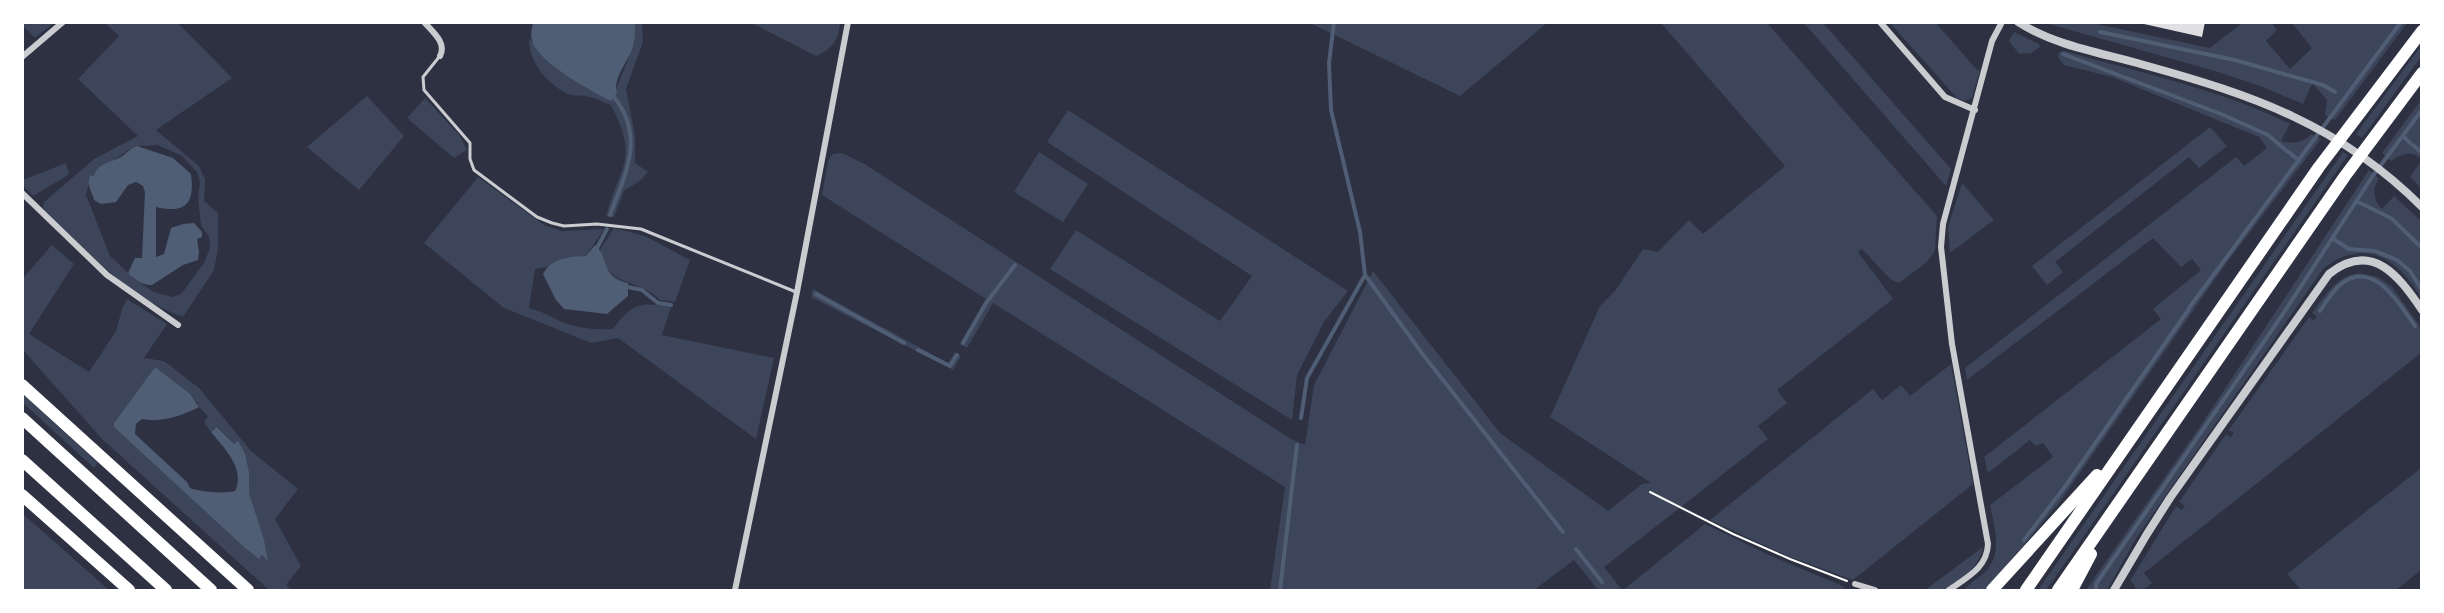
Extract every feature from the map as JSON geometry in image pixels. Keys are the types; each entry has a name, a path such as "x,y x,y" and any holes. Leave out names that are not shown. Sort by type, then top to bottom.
{"highway":[{"path":"2026,591 2319,167 2421,31"},
{"path":"2058,591 2345,176 2421,73"},
{"path":"22,385 248,591"},
{"path":"22,418 211,591"},
{"path":"1992,591 2127,444"},
{"path":"22,460 166,591"},
{"path":"22,495 129,591"},
{"path":"2072,591 2117,506"}],"street":[{"path":"22,57 63,22"},
{"path":"424,22 442,44 443,50 440,56"},
{"path":"735,591 797,292 848,22"},
{"path":"1880,22 1946,98 1975,110"},
{"path":"1949,591 1980,566 1986,555 1988,544 1952,344 1941,247 1945,213 1992,41 2002,22"},
{"path":"2018,22 2053,38 2253,98 2284,111 2348,146 2398,185 2421,207"},
{"path":"22,193 107,275 178,325"},
{"path":"2114,591 2146,534 2170,498 2328,274 2353,262 2371,262 2382,266 2397,276 2421,310"},
{"path":"1855,584 1875,591"}],"lane":[{"path":"440,56 423,77 424,90 470,143 470,159 474,170 537,217 564,226 597,224 641,229 797,292"}],"path":[{"path":"1650,492 1693,515 1790,560 1855,584"}],"shaded area":[{"path":"23,22 54,23 35,38"},
{"path":"105,23 178,23 232,78 156,130 199,166 205,179 204,201 218,213 218,249 214,270 183,317 143,297 125,285 43,208 44,202 94,159 138,136 78,79 119,36","holes":["158,145 182,156 197,172 200,182 198,198 201,225 209,237 210,248 204,263 181,294 172,297 154,292 136,280 110,256 86,195 91,175 94,176 134,147"]},
{"path":"533,23 635,23 633,47 617,81 617,93 611,101 567,76 544,58 532,41"},
{"path":"635,23 642,23 643,42 626,89 635,136 635,163 648,172 641,180 624,191 614,217 606,216 625,161 626,150 619,123 611,105 588,97 571,95 547,79 532,56 529,38 552,64 616,89 633,47"},
{"path":"752,23 840,23 834,43 816,56"},
{"path":"1310,23 1547,23 1460,96"},
{"path":"1661,23 1767,23 1937,216 1935,251 1927,262 1899,283 1890,279 1862,249 1858,252 1893,299 1777,390 1787,403 1758,426 1768,439 1604,567 1622,590 1598,590 1574,560 1534,590 1270,590 1285,487 993,303 967,348 960,344 986,299 822,195 828,161 832,154 842,153 866,165 1291,439 1305,445 1314,385 1373,271 1500,433 1608,511 1642,484 1651,483 1550,417 1600,306 1615,291 1643,249 1658,252 1689,220 1703,234 1785,166"},
{"path":"1804,23 1823,23 1951,169 1946,186"},
{"path":"1890,23 1936,23 1977,70 1980,70 1972,98 1965,101 1958,99"},
{"path":"2045,23 2092,23 2210,48 2242,23 2272,23 2277,30 2266,41 2290,69 2312,48 2292,23 2407,23 2335,120 2325,115 2327,100 2312,84 2303,104 2263,87 2215,71"},
{"path":"2014,32 2039,44 2040,47 2031,53 2019,54 2009,41"},
{"path":"2421,46 2421,57 2362,138 2356,134"},
{"path":"2065,51 2208,91 2263,112 2290,124 2281,141 2298,142 2311,134 2321,139 2227,262 2059,503 1986,590 1964,590 1986,571 1994,556 1996,539 1990,505 2053,457 2043,443 2035,446 2030,440 1988,473 1984,457 2161,319 2153,309 2201,270 2192,259 2181,267 2153,238 1967,380 1965,368 2236,157 2244,166 2267,148 2259,137 2112,77 2064,65 2058,57 2059,52"},
{"path":"367,96 404,136 359,190 307,147"},
{"path":"425,98 460,136 467,150 454,158 407,118"},
{"path":"2421,100 2421,158 2414,154 2406,154 2391,161 2382,153"},
{"path":"1068,110 1348,291 1324,322 1297,375 1292,420 1050,269 1076,230 1220,321 1252,276 1047,142"},
{"path":"2210,127 2227,146 2199,168 2189,157 2055,262 2063,272 2047,285 2032,266"},
{"path":"137,146 173,158 191,174 190,199 186,204 175,209 156,207 156,257 164,254 171,228 194,223 202,232 202,237 197,239 198,260 183,265 152,285 136,280 128,273 135,258 142,258 145,192 143,186 136,182 128,185 116,202 101,204 94,200 89,185 91,175 94,176 99,168"},
{"path":"1039,152 1088,184 1063,222 1014,192"},
{"path":"2343,152 2348,155 2059,572 2046,590 2038,590"},
{"path":"2422,161 2421,188 2410,177"},
{"path":"66,163 69,173 65,177 33,196 23,185 23,180"},
{"path":"2369,170 2379,179 2374,195 2382,209 2394,196 2421,221 2421,298 2402,272 2379,256 2366,253 2353,254 2338,259 2323,269 2137,537 2107,590 2086,590 2197,431"},
{"path":"478,177 544,225 562,231 604,229 586,256 557,260 547,267 535,269 529,308 572,325 613,329 626,313 638,306 671,307 662,335 774,358 756,439 618,338 591,343 504,308 424,243"},
{"path":"1962,183 1994,220 1950,253 1948,227"},
{"path":"614,228 645,236 690,260 675,302 660,300 642,288 616,277 610,271 604,263 600,250"},
{"path":"52,245 74,264 29,334 89,372 116,331 127,299 167,324 144,358 164,361 199,388 251,451 298,489 275,519 301,566 286,585 291,590 269,590 102,439 23,350 23,278","holes":["155,367 197,402 208,416 204,422 211,432 218,427 234,444 237,442 249,472 249,493 264,539 268,560 262,555 259,558 114,423"]},
{"path":"595,245 600,250 613,276 628,283 628,296 607,314 564,309 556,300 543,274 556,261 586,256"},
{"path":"2358,273 2378,277 2392,287 2421,328 2421,353 2144,573 2152,583 2143,590 2135,588 2130,581 2176,506 2182,510 2185,506 2179,502 2226,434 2231,437 2234,433 2229,430 2309,317 2313,320 2317,317 2312,313 2326,294 2343,279"},
{"path":"813,289 948,363 955,352 961,356 953,370 811,297"},
{"path":"1951,364 1973,484 1853,580 1785,555 1710,520 1873,389 1882,400 1901,385 1910,396"},
{"path":"155,367 190,394 199,407 171,418 142,419 136,424 135,434 187,482 190,488 212,492 235,491 238,475 232,459 211,432 217,427 234,444 238,441 245,454 249,472 249,493 264,539 268,561 262,555 259,559 244,547 114,427 114,423"},
{"path":"23,394 98,463 94,468 23,403"},
{"path":"2421,468 2421,570 2396,590 2301,590 2287,574"},
{"path":"23,514 109,590 23,590"},
{"path":"1705,524 1769,555 1845,587 1840,590 1623,590"},
{"path":"1983,547 1974,566 1957,583 1943,591 1925,590"}],"building":[{"path":"2135,22 2205,22 2202,37"}],"waterway":[{"path":"1301,418 1307,378 1365,275 1360,232 1331,110 1329,63 1334,22"},
{"path":"2189,308 2401,22"},
{"path":"2100,32 2235,60 2323,85 2335,92"},
{"path":"2063,54 2221,114 2268,135 2288,152"},
{"path":"610,215 626,171 631,141 624,112 614,97"},
{"path":"2096,590 2096,584 2283,314 2372,177 2422,110"},
{"path":"2403,136 2410,143"},
{"path":"2413,145 2422,153"},
{"path":"2290,153 2299,161"},
{"path":"2356,201 2391,218 2422,248"},
{"path":"597,248 607,229"},
{"path":"2332,238 2349,249 2375,251 2397,260 2410,271 2422,290"},
{"path":"963,343 986,303 1015,265"},
{"path":"1365,275 1424,356 1563,532"},
{"path":"2320,311 2340,285 2352,278 2364,277 2384,287 2415,326"},
{"path":"628,287 642,290 658,303 671,305"},
{"path":"816,294 904,343"},
{"path":"2024,540 2064,488 2189,309"},
{"path":"918,350 950,366 957,355"},
{"path":"1280,590 1297,445"},
{"path":"1576,549 1602,582"}]}
